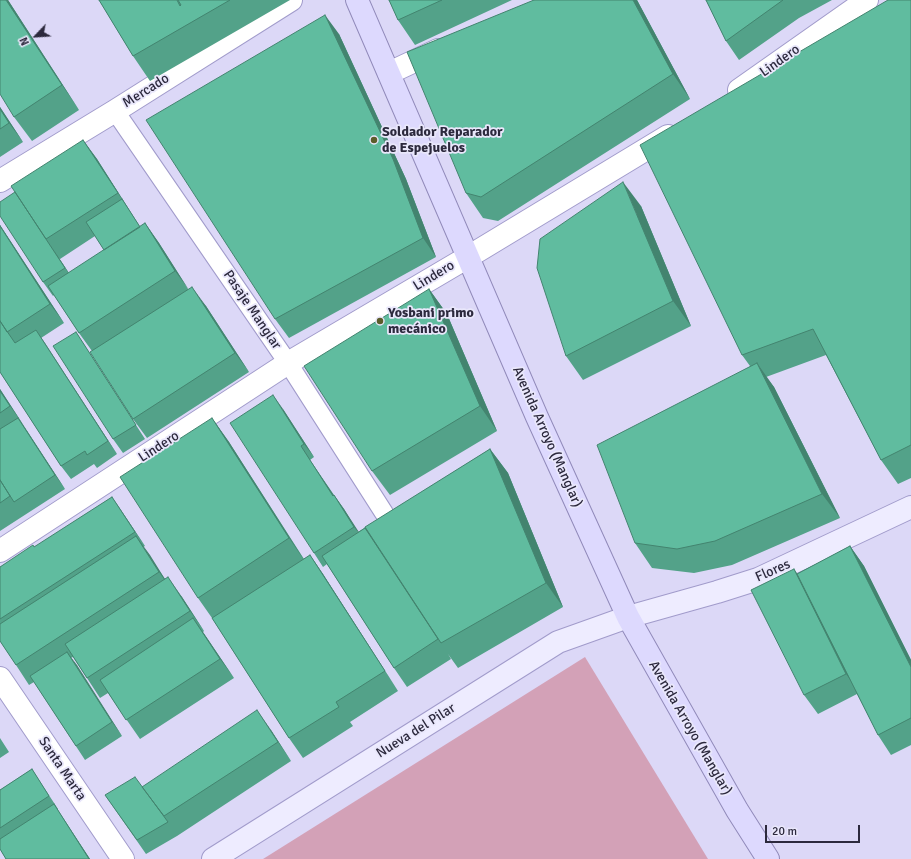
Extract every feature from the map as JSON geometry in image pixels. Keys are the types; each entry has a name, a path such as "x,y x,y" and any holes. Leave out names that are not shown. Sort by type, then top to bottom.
{"main road":[{"name":"Avenida Arroyo (Manglar)","path":"357,0 537,417 628,617 737,810 768,859"}],"street":[{"name":"Mercado","path":"0,181 115,111 291,0"},
{"name":"Lindero","path":"722,102 867,0"},
{"path":"389,73 453,43"},
{"name":"Lindero","path":"0,551 288,363 683,127"},
{"name":"Flores","path":"628,617 758,579 911,507"},
{"name":"Nueva del Pilar","path":"213,859 558,642 628,617"},
{"name":"Santa Marta","path":"0,678 123,859"}],"lane":[{"name":"Pasaje Manglar","path":"115,111 288,363 384,513"}],"shaded area":[{"path":"585,657 708,859 263,859"}],"building":[{"path":"0,0 6,0 62,85 14,117 0,94"},
{"path":"99,0 177,0 180,6 181,5 178,0 230,0 133,56"},
{"path":"389,0 442,0 398,20"},
{"path":"534,0 633,0 673,74 481,197 466,193 407,52"},
{"path":"706,0 783,0 726,41"},
{"path":"888,0 911,0 911,445 881,460 813,329 742,355 640,145"},
{"path":"325,15 393,159 423,238 275,319 146,120"},
{"path":"0,109 9,123 0,129"},
{"path":"83,140 118,193 46,239 11,186"},
{"path":"623,182 673,301 566,356 537,268 540,239"},
{"path":"15,192 65,268 43,282 0,216 0,202"},
{"path":"122,199 140,227 104,250 86,222"},
{"path":"145,223 175,271 79,333 48,286"},
{"path":"0,226 50,304 7,332 0,321"},
{"path":"192,287 235,353 133,419 90,352"},
{"path":"429,289 480,406 372,471 304,366"},
{"path":"0,321 15,343 36,330 108,441 87,455 85,451 61,466 0,372"},
{"path":"76,332 136,425 113,439 53,346"},
{"path":"757,363 822,494 715,541 677,549 635,543 597,445"},
{"path":"0,391 10,406 0,413"},
{"path":"273,395 304,444 301,446 354,527 314,553 230,423"},
{"path":"18,418 55,475 14,502 0,480 0,429"},
{"path":"212,418 289,538 198,598 120,477"},
{"path":"490,449 546,583 441,643 365,527"},
{"path":"0,480 10,496 0,503"},
{"path":"112,497 135,532 0,619 0,567"},
{"path":"365,528 438,639 394,668 322,556"},
{"path":"136,536 159,572 16,665 0,641 0,624"},
{"path":"850,546 911,667 911,718 878,735 797,574"},
{"path":"310,555 385,671 336,702 339,707 289,738 212,618"},
{"path":"794,569 846,674 804,695 751,590"},
{"path":"168,577 190,611 87,678 65,644"},
{"path":"193,618 220,659 126,720 100,680"},
{"path":"67,652 112,722 76,746 30,676"},
{"path":"257,710 278,742 164,816 142,787"},
{"path":"32,769 49,796 0,828 0,790"},
{"path":"135,777 168,822 137,840 105,795"},
{"path":"54,804 89,859 6,859 0,849 0,839"}],"place":[{"name":"Soldador Reparador de Espejuelos","path":"374,140"},
{"name":"Yosbani primo mecánico","path":"380,321"}]}
